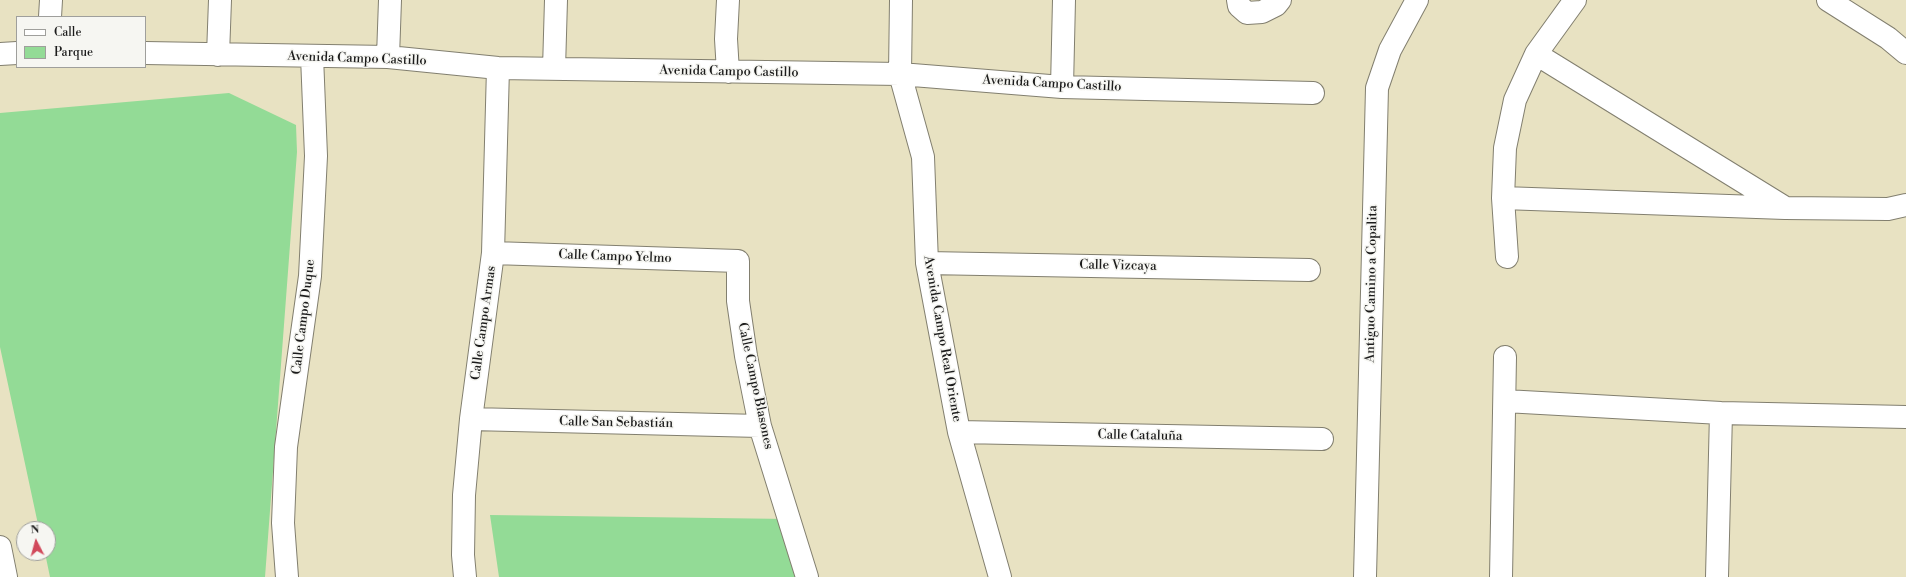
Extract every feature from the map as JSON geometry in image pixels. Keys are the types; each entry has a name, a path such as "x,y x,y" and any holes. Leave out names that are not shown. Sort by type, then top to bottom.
{"street":[{"path":"50,16 51,0"},
{"path":"218,55 220,0"},
{"path":"388,57 390,0"},
{"path":"554,69 556,0"},
{"path":"728,0 726,39 728,72"},
{"name":"Avenida Campo Real Oriente","path":"901,0 900,74 923,157 927,263 959,432 1000,577"},
{"path":"1062,87 1064,0"},
{"path":"1238,0 1239,6 1247,13 1262,12 1276,5 1280,0"},
{"name":"Antiguo Camino a Copalita","path":"1365,577 1377,88 1390,50 1417,0"},
{"path":"1507,257 1503,198 1505,148 1514,107 1536,54 1575,0"},
{"path":"1828,0 1888,38 1906,52"},
{"path":"0,54 16,53"},
{"name":"Avenida Campo Castillo","path":"146,53 388,57 498,68 900,74 1062,87 1313,93"},
{"path":"1536,54 1785,208"},
{"name":"Calle Campo Duque","path":"287,577 283,523 286,447 310,276 316,156 312,56"},
{"name":"Calle Campo Armas","path":"465,577 464,495 471,419 493,253 498,68"},
{"path":"1503,198 1785,208 1888,209 1906,205"},
{"name":"Calle Campo Yelmo","path":"493,253 738,261"},
{"name":"Calle Campo Blasones","path":"738,261 738,301 746,356 760,426 806,577"},
{"name":"Calle Vizcaya","path":"927,263 1309,270"},
{"path":"1502,577 1506,357"},
{"path":"1505,401 1721,413 1906,417"},
{"path":"1717,577 1721,413"},
{"name":"Calle San Sebastián","path":"471,419 760,426"},
{"name":"Calle Cataluña","path":"959,432 1322,440"},
{"path":"0,547 4,575"}],"green space":[{"path":"229,93 296,125 297,152 265,577 50,577 47,561 56,561 56,521 37,521 0,347 0,113"},
{"path":"490,515 789,519 805,577 499,577"}]}
